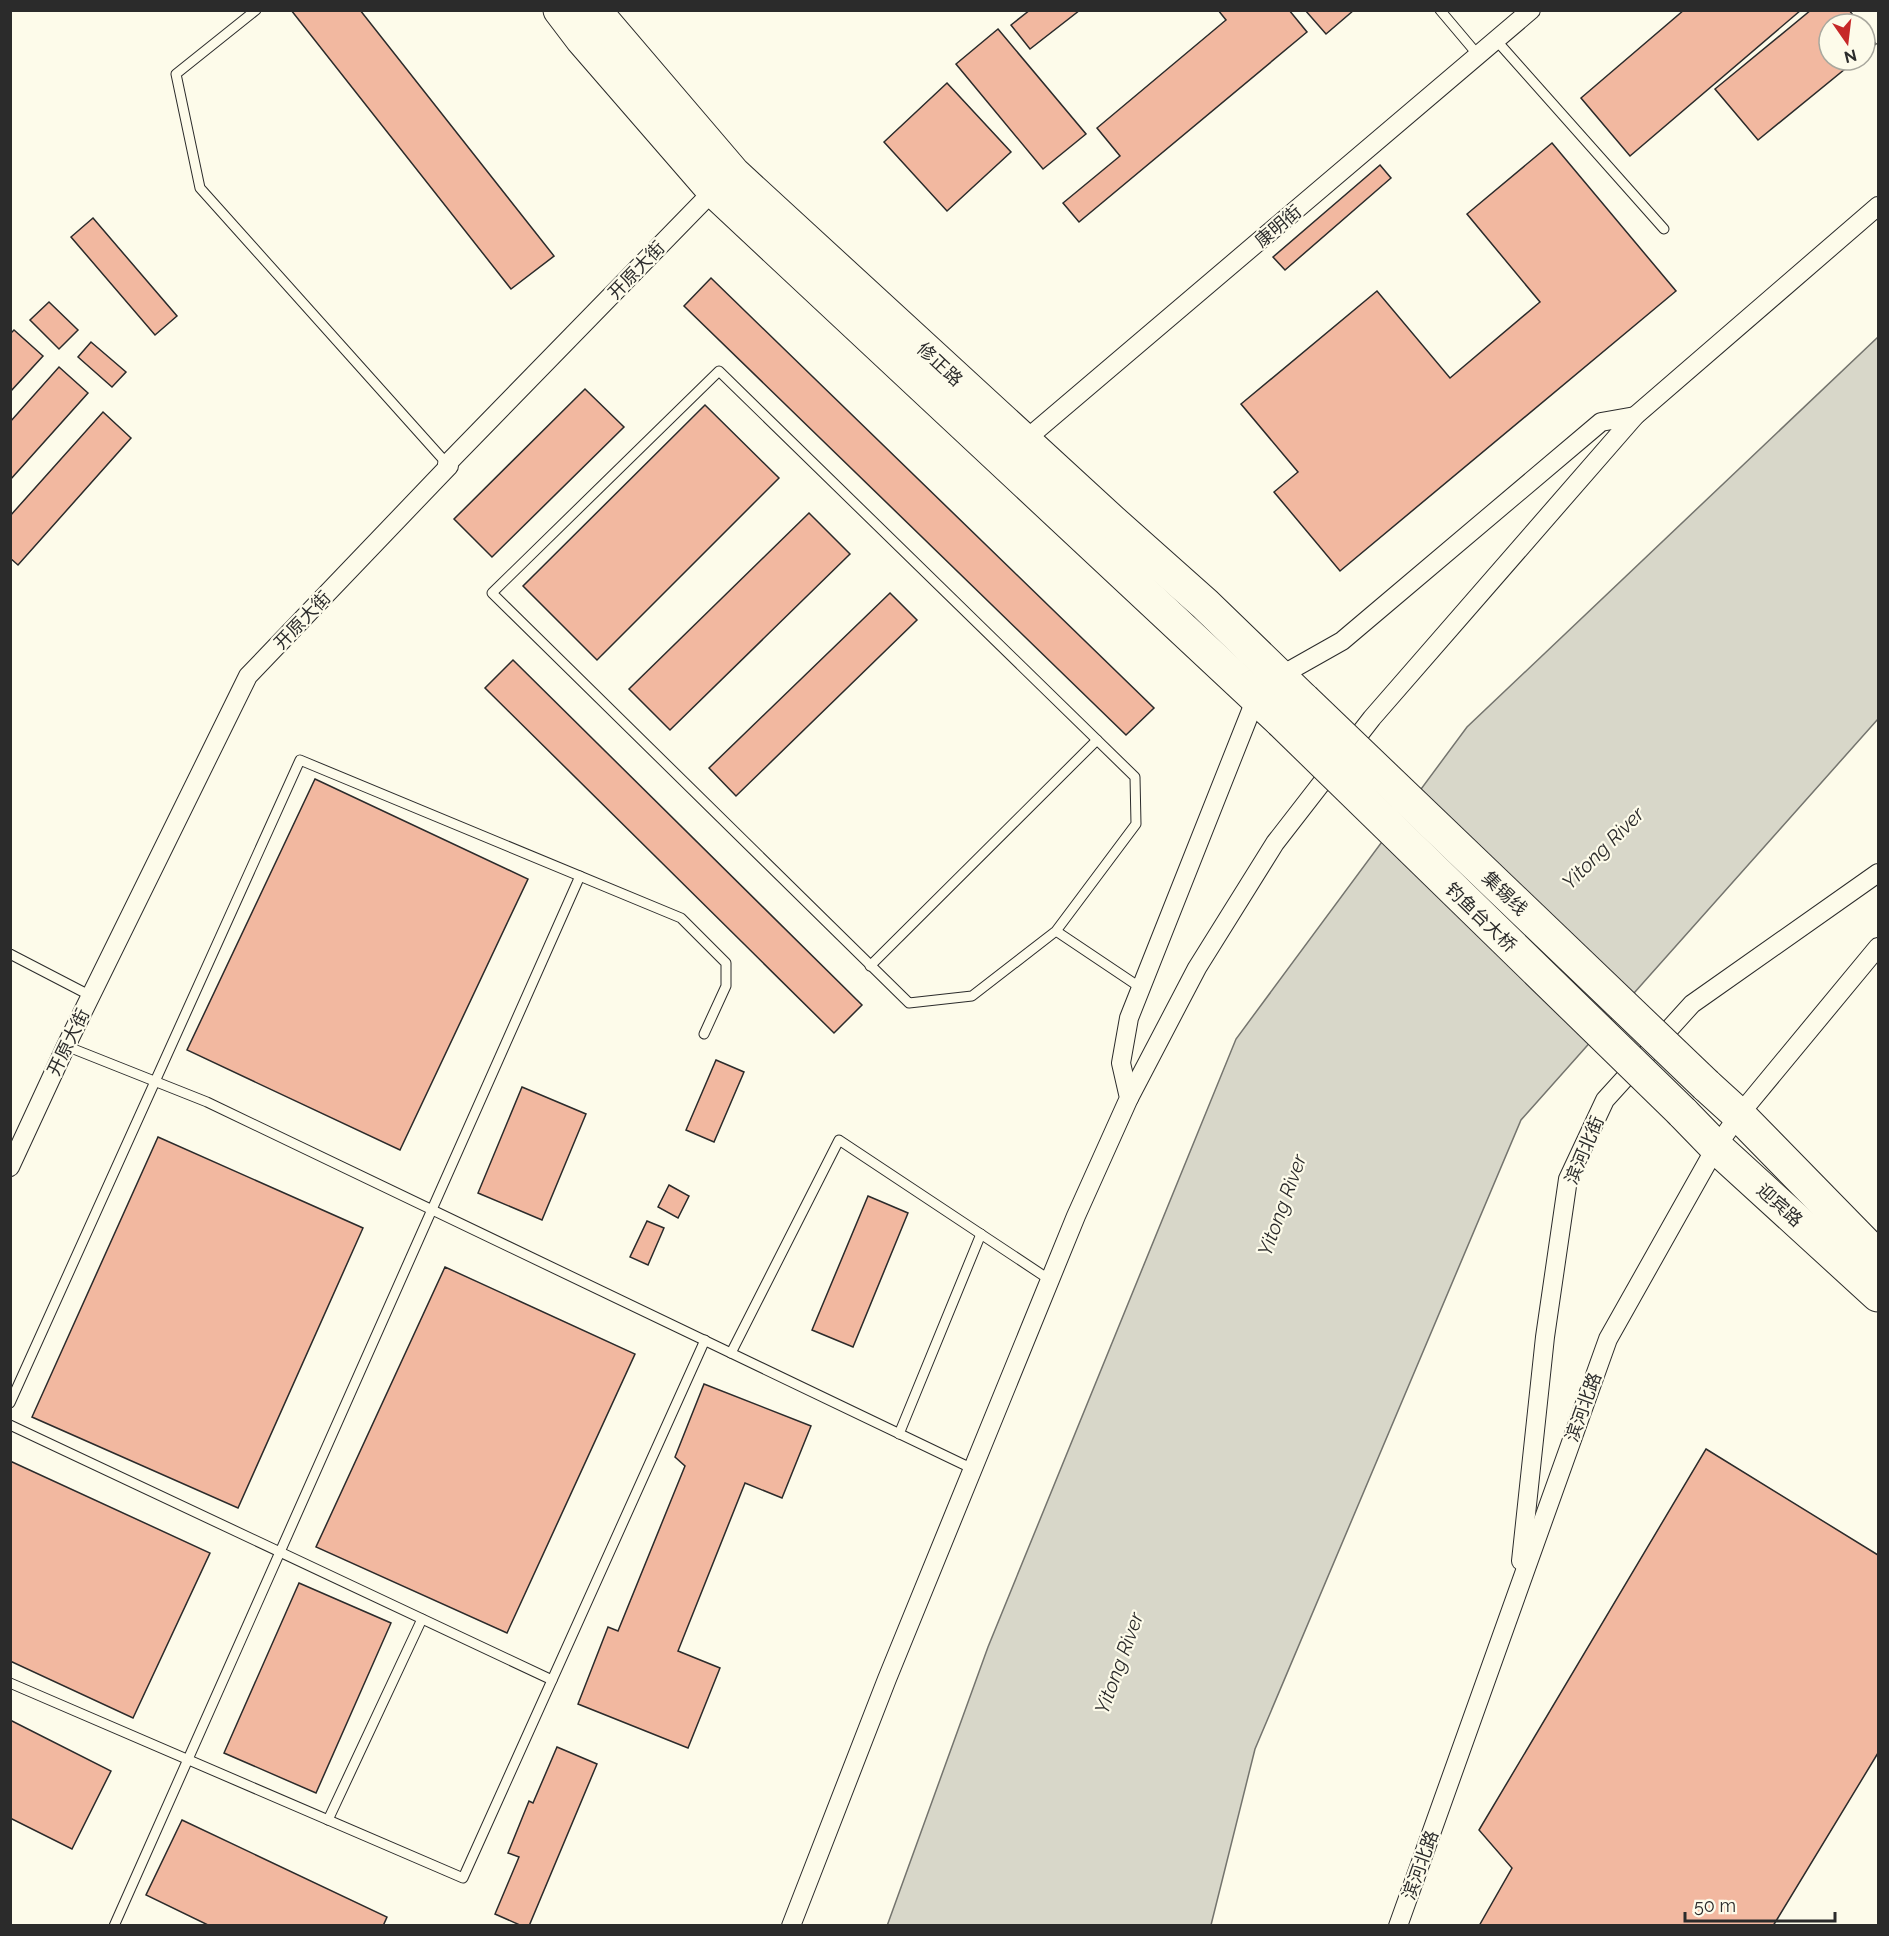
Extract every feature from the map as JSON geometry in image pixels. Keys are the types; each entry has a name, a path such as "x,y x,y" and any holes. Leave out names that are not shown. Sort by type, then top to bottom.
{"highway":[{"name":"修正路","path":"560,10 582,39 723,182 1256,698"},
{"name":"修正路","path":"594,10 723,182 1024,441 1205,604 1280,676 1292,710"},
{"name":"集锡线","path":"1256,698 1292,710 1707,1085"},
{"name":"钓鱼台大桥","path":"1292,710 1682,1113"},
{"name":"迎宾路","path":"1707,1085 1878,1257"},
{"name":"迎宾路","path":"1682,1113 1878,1295"}],"street":[{"name":"康明街","path":"1024,441 1531,10"},
{"name":"开原大街","path":"10,1167 66,1046 248,676 448,465 723,182"},
{"path":"791,1926 887,1679 1076,1216 1129,1098 1197,968 1275,843 1372,718 1635,416 1878,206"},
{"path":"1129,1098 1121,1063 1129,1018 1256,698 1280,676 1342,641 1602,422 1635,416"},
{"name":"滨河北街","path":"1517,1592 1545,1337 1568,1179 1605,1100 1692,1004 1878,873"},
{"name":"滨河北路","path":"1398,1926 1608,1339 1716,1147 1739,1115 1878,947"}],"lane":[{"path":"256,10 176,74 200,188 448,465"},
{"path":"1440,10 1478,55"},
{"path":"1496,40 1664,229"},
{"path":"719,371 1135,777 1136,824 1056,931 972,996 909,1003 492,593 719,371"},
{"path":"870,966 1097,740"},
{"path":"10,1403 300,760 681,918 726,963 726,986 704,1034"},
{"path":"114,1926 580,876"},
{"path":"1056,931 1141,988"},
{"path":"10,954 91,996"},
{"path":"66,1046 207,1102 973,1469"},
{"path":"731,1353 839,1140 1050,1280"},
{"path":"899,1434 981,1234"},
{"path":"10,1683 464,1878 705,1340"},
{"path":"10,1425 552,1680"},
{"path":"328,1820 422,1619"}],"water":[{"name":"Yitong River","path":"1878,337 1878,719 1521,1120 1255,1749 1211,1925 887,1926 988,1647 1236,1039 1467,727"}],"building":[{"path":"291,10 360,10 554,256 511,289"},
{"path":"1030,10 1080,10 1030,49 1011,25"},
{"path":"1218,10 1289,10 1307,32 1079,222 1063,203 1120,156 1097,128 1226,20"},
{"path":"1305,10 1354,10 1326,34"},
{"path":"1684,10 1801,10 1630,156 1581,98"},
{"path":"1811,10 1849,10 1851,12 1817,12 1817,72 1841,72 1758,140 1715,89"},
{"path":"998,29 1086,134 1043,169 956,64"},
{"path":"947,83 1011,152 947,211 884,142"},
{"path":"1552,143 1676,291 1340,571 1274,492 1298,472 1241,404 1377,291 1450,378 1540,302 1467,214"},
{"path":"1380,165 1391,178 1285,270 1273,257"},
{"path":"93,218 177,316 155,335 71,237"},
{"path":"711,278 1154,708 1126,735 684,306"},
{"path":"49,302 78,330 59,349 30,320"},
{"path":"14,330 43,356 10,392 10,334"},
{"path":"91,342 126,372 112,387 78,357"},
{"path":"59,367 88,393 10,480 10,422"},
{"path":"585,389 624,427 492,557 454,519"},
{"path":"705,405 779,478 597,660 523,586"},
{"path":"103,412 131,438 18,565 10,558 10,516"},
{"path":"809,513 850,554 670,730 629,689"},
{"path":"890,593 917,620 736,796 709,768"},
{"path":"513,660 862,1005 834,1033 485,688"},
{"path":"315,779 528,879 400,1150 187,1050"},
{"path":"716,1060 744,1072 714,1142 686,1130"},
{"path":"522,1087 586,1114 542,1220 478,1193"},
{"path":"158,1137 363,1228 238,1508 32,1417"},
{"path":"669,1185 689,1196 678,1218 658,1207"},
{"path":"868,1196 908,1213 853,1347 812,1330"},
{"path":"647,1221 664,1228 648,1265 630,1257"},
{"path":"445,1267 635,1354 507,1633 316,1547"},
{"path":"704,1384 811,1426 782,1498 745,1483 678,1651 720,1668 688,1748 578,1704 608,1627 618,1631 685,1466 675,1457"},
{"path":"1706,1449 1878,1555 1878,1753 1773,1926 1479,1926 1512,1868 1479,1830"},
{"path":"10,1461 210,1553 133,1718 10,1661"},
{"path":"299,1583 391,1623 316,1793 224,1753"},
{"path":"10,1720 111,1771 72,1849 10,1818"},
{"path":"557,1747 597,1764 529,1926 522,1926 495,1914 519,1857 508,1853 529,1801 533,1803"},
{"path":"182,1820 387,1917 383,1926 210,1926 146,1895"}]}
